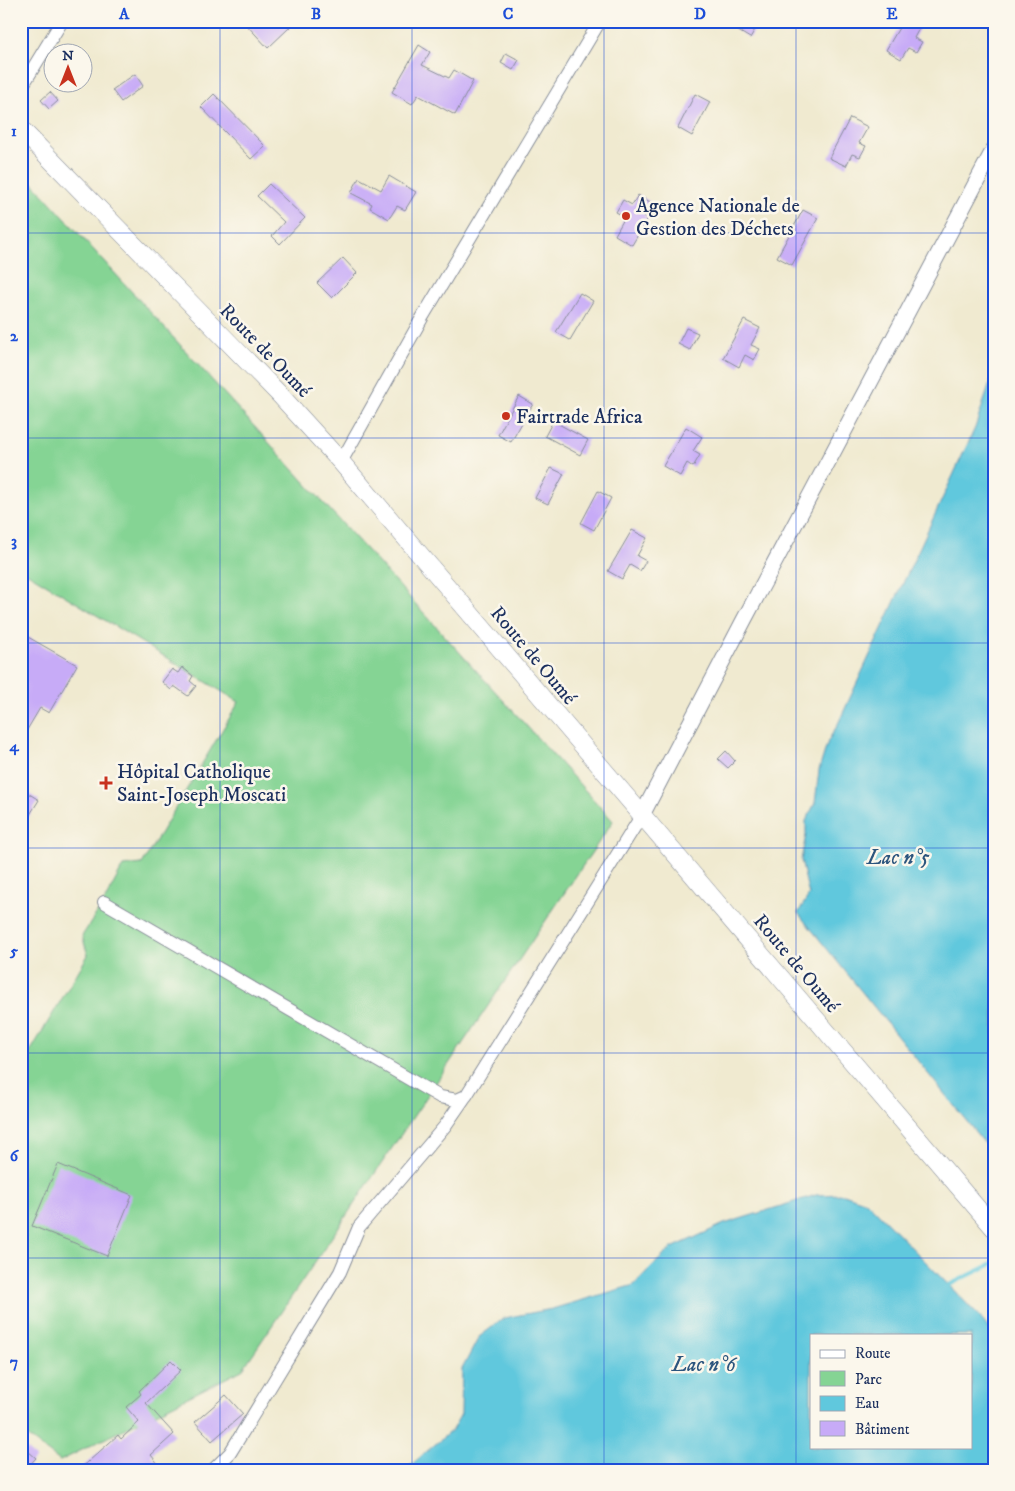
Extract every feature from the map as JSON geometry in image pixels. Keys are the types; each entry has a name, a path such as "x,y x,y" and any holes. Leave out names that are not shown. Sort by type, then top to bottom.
{"main road":[{"name":"Route de Oumé","path":"21,129 280,396 341,462 994,1228"}],"street":[{"path":"21,88 62,21"},
{"path":"341,462 422,318 600,21"},
{"path":"213,1470 230,1453 340,1272 359,1227 444,1126 466,1096 642,815 994,148"},
{"path":"104,902 440,1097 457,1100 466,1096"}],"green space":[{"path":"21,170 613,821 242,1370 60,1461 21,1432 21,1067 88,955 82,936 104,902 123,866 142,864 239,702 21,569"}],"water":[{"name":"Lac n°5","path":"994,371 994,1155 798,913 809,895 801,860 806,835 806,821 815,803 819,770 828,741 837,726 975,428"},
{"name":"Lac n°6","path":"844,1194 867,1202 978,1315 994,1335 994,1470 405,1470 452,1430 461,1414 462,1369 479,1337 504,1318 552,1309 634,1285 672,1248 724,1224 816,1195"}],"building":[{"path":"243,21 284,21 290,27 268,48"},
{"path":"739,21 760,21 750,38 735,29"},
{"path":"903,21 923,21 914,38 922,42 916,52 908,48 901,59 886,50"},
{"path":"419,45 430,52 422,65 449,78 454,70 473,81 455,115 418,95 412,104 392,92"},
{"path":"506,53 519,60 513,70 501,63"},
{"path":"135,74 143,86 121,102 112,90"},
{"path":"50,92 58,101 49,109 41,100"},
{"path":"214,94 265,146 251,159 201,107"},
{"path":"695,94 710,102 692,136 678,128"},
{"path":"850,118 868,127 859,143 866,146 860,157 852,154 846,166 829,158"},
{"path":"389,176 416,192 405,210 397,206 389,219 370,208 372,204 351,193 359,178 381,190"},
{"path":"269,184 305,218 280,244 272,236 284,222 257,196"},
{"path":"638,195 652,203 644,216 648,218 632,245 615,235 625,217 616,212 623,200 632,205"},
{"path":"803,210 818,218 792,265 777,257"},
{"path":"343,258 357,273 332,298 317,283"},
{"path":"580,293 593,301 570,340 556,332"},
{"path":"744,320 760,328 751,345 760,349 754,360 745,355 739,367 723,358"},
{"path":"686,328 698,333 690,350 678,344"},
{"path":"519,396 533,404 511,442 498,435"},
{"path":"553,421 588,440 580,455 545,436"},
{"path":"686,427 702,437 693,451 700,455 693,467 687,463 680,476 663,466"},
{"path":"551,468 564,474 548,504 535,498"},
{"path":"598,491 611,498 594,530 581,523"},
{"path":"632,530 647,538 637,556 646,561 640,571 630,565 622,579 608,571"},
{"path":"21,633 77,665 49,713 40,708 21,740"},
{"path":"182,667 193,676 190,681 196,686 188,696 174,686 171,690 162,682 172,669 178,673"},
{"path":"726,751 735,761 728,768 718,759"},
{"path":"21,789 39,800 21,829"},
{"path":"58,1164 132,1195 107,1256 32,1226"},
{"path":"171,1360 181,1370 146,1403 174,1434 151,1455 163,1470 79,1470 118,1435 121,1439 139,1422 126,1407 141,1394 139,1391"},
{"path":"226,1395 243,1414 212,1441 195,1422"},
{"path":"21,1445 36,1458 25,1470 21,1470"}],"waterway":[{"path":"949,1285 994,1263"}],"place":[{"name":"Agence Nationale de Gestion des Déchets","path":"626,216"},
{"name":"Fairtrade Africa","path":"506,416"},
{"name":"Hôpital Catholique Saint-Joseph Moscati","path":"106,783"}]}
